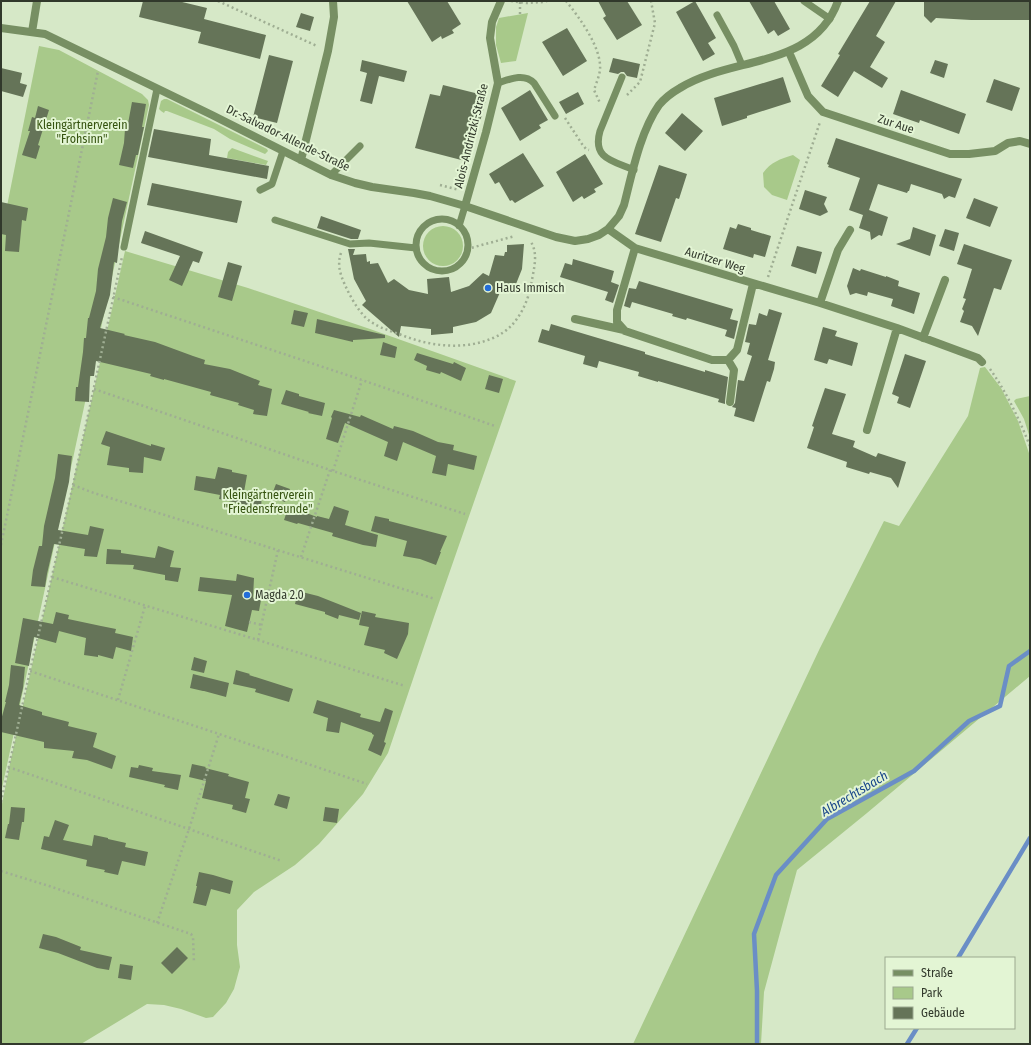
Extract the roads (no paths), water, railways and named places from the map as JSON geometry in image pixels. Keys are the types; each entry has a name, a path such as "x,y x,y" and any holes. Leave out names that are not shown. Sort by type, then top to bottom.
{"street":[{"path":"32,32 37,1"},
{"path":"301,160 328,51 334,17 333,1"},
{"name":"Alois-Andritzki-Straße","path":"465,206 498,83 490,38 492,22 501,1"},
{"path":"608,229 619,216 624,205 644,134 660,104 674,92 691,81 706,75 788,52 819,32 830,20 838,1"},
{"name":"Dr.-Salvador-Allende-Straße","path":"1,28 45,34 331,175 355,183 430,196 465,206 556,237 575,241 588,239 599,235 608,229"},
{"name":"Zur Aue","path":"788,52 808,96 823,112 950,154 969,154 995,151 1008,142 1020,141 1030,144"},
{"name":"Auritzer Weg","path":"608,229 635,248 820,303 897,328 978,358 982,362"},
{"path":"820,303 838,250 850,230"},
{"path":"625,331 617,322 617,310 635,248"},
{"path":"923,338 945,280"},
{"path":"575,319 625,331 712,360 728,360 737,350 753,284"},
{"path":"867,430 897,328"},
{"path":"728,360 734,370 730,402"}],"lane":[{"path":"804,1 830,20"},
{"path":"717,15 734,46 742,65"},
{"path":"622,77 598,138 598,145 606,158 634,170"},
{"path":"498,83 513,78 524,78 531,80 555,116"},
{"path":"124,247 157,89"},
{"path":"331,175 360,146"},
{"path":"260,190 272,184 283,151"},
{"path":"459,226 465,206"},
{"path":"275,220 350,244 369,243 416,248"},
{"path":"443,220 452,222 459,226 467,240 465,256 454,268 446,271 438,271 423,263 418,256 416,248 420,231 426,225 434,221 443,220"}],"waterway":[{"name":"Albrechtsbach","path":"757,1044 757,991 754,934 776,875 827,819 914,771 969,721 1000,706 1009,666 1030,651"},
{"path":"959,957 1030,838"},
{"path":"907,1044 916,1029"}],"place":[{"name":"Haus Immisch","path":"488,288"},
{"name":"Magda 2.0","path":"247,595"}],"park label":[{"name":"Kleingärtnerverein \"Frohsinn\"","path":"82,132"},
{"name":"Kleingärtnerverein \"Friedensfreunde\"","path":"268,502"}]}
